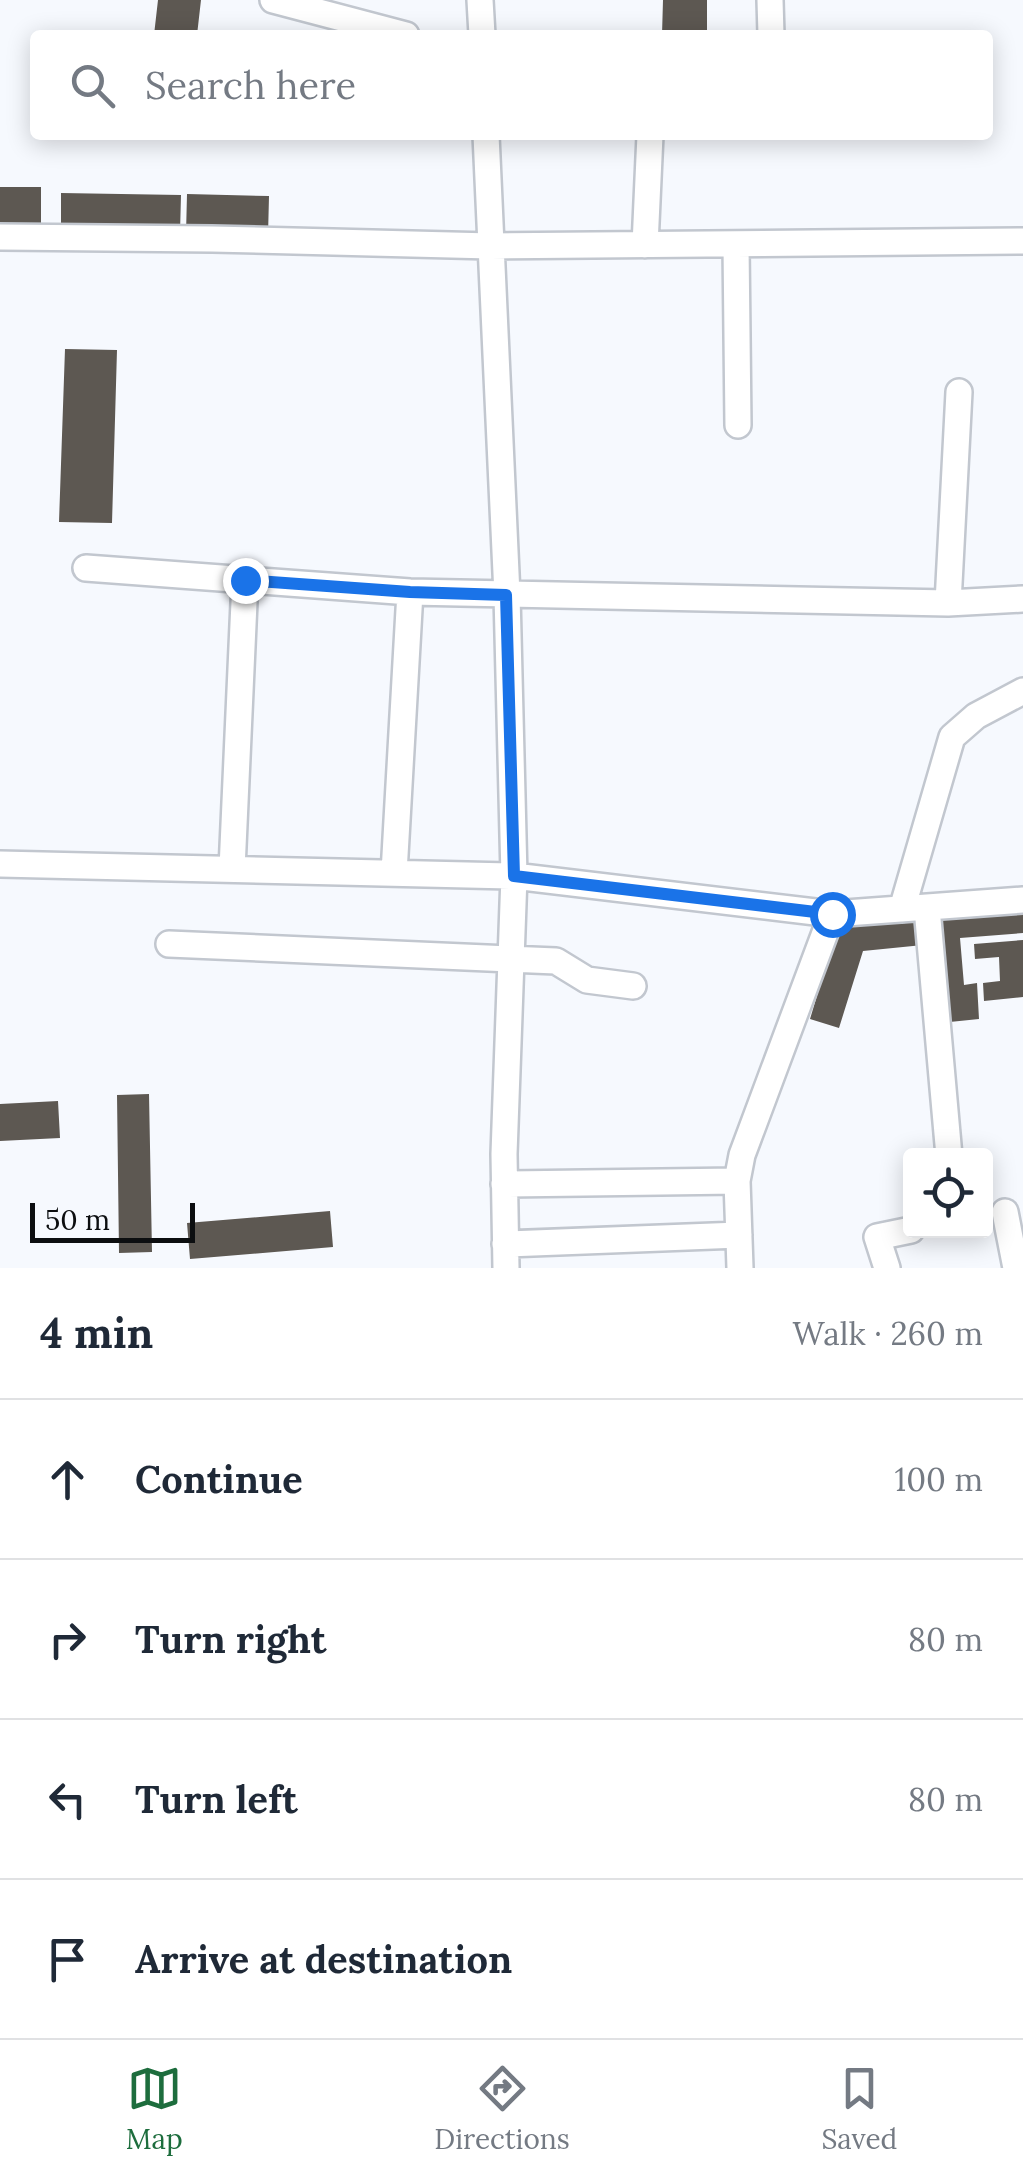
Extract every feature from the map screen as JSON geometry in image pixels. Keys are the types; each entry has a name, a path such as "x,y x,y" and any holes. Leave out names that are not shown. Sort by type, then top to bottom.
{"street":[{"path":"273,0 387,30"},
{"path":"480,0 482,30"},
{"path":"770,0 771,30"},
{"path":"486,140 514,876 504,1184 506,1256 739,1234"},
{"path":"645,246 650,140"},
{"path":"0,236 491,246 1023,241"},
{"path":"736,245 738,425"},
{"path":"948,603 960,392"},
{"path":"86,568 410,592 948,603 1023,598"},
{"path":"232,869 245,580"},
{"path":"394,873 410,592"},
{"path":"948,1148 915,908 952,736 976,716 1023,691"},
{"path":"0,864 514,876 832,914 1023,900"},
{"path":"740,1268 737,1181 742,1156 832,914"},
{"path":"169,944 556,961 588,980 633,986"},
{"path":"504,1184 737,1181"},
{"path":"1004,1212 1016,1268"},
{"path":"887,1268 876,1238 903,1232"}],"building":[{"path":"158,0 201,0 198,30 155,30"},
{"path":"663,0 707,0 707,30 662,30"},
{"path":"0,187 41,187 41,224 0,224"},
{"path":"61,193 181,195 180,233 61,231"},
{"path":"187,194 269,196 268,236 186,234"},
{"path":"65,349 117,350 112,523 59,522"},
{"path":"1023,909 1023,933 960,938 964,985 977,983 979,1019 940,1023 931,916"},
{"path":"921,916 923,945 863,951 839,1028 810,1019 839,923"},
{"path":"1023,940 1023,997 984,1001 983,983 1000,981 999,957 975,959 974,944"},
{"path":"149,1094 152,1252 119,1253 117,1095"},
{"path":"58,1101 60,1138 0,1141 0,1104"},
{"path":"330,1211 333,1247 190,1259 187,1223"}],"route":[{"path":"245,580 506,595 514,876 832,914"}]}
